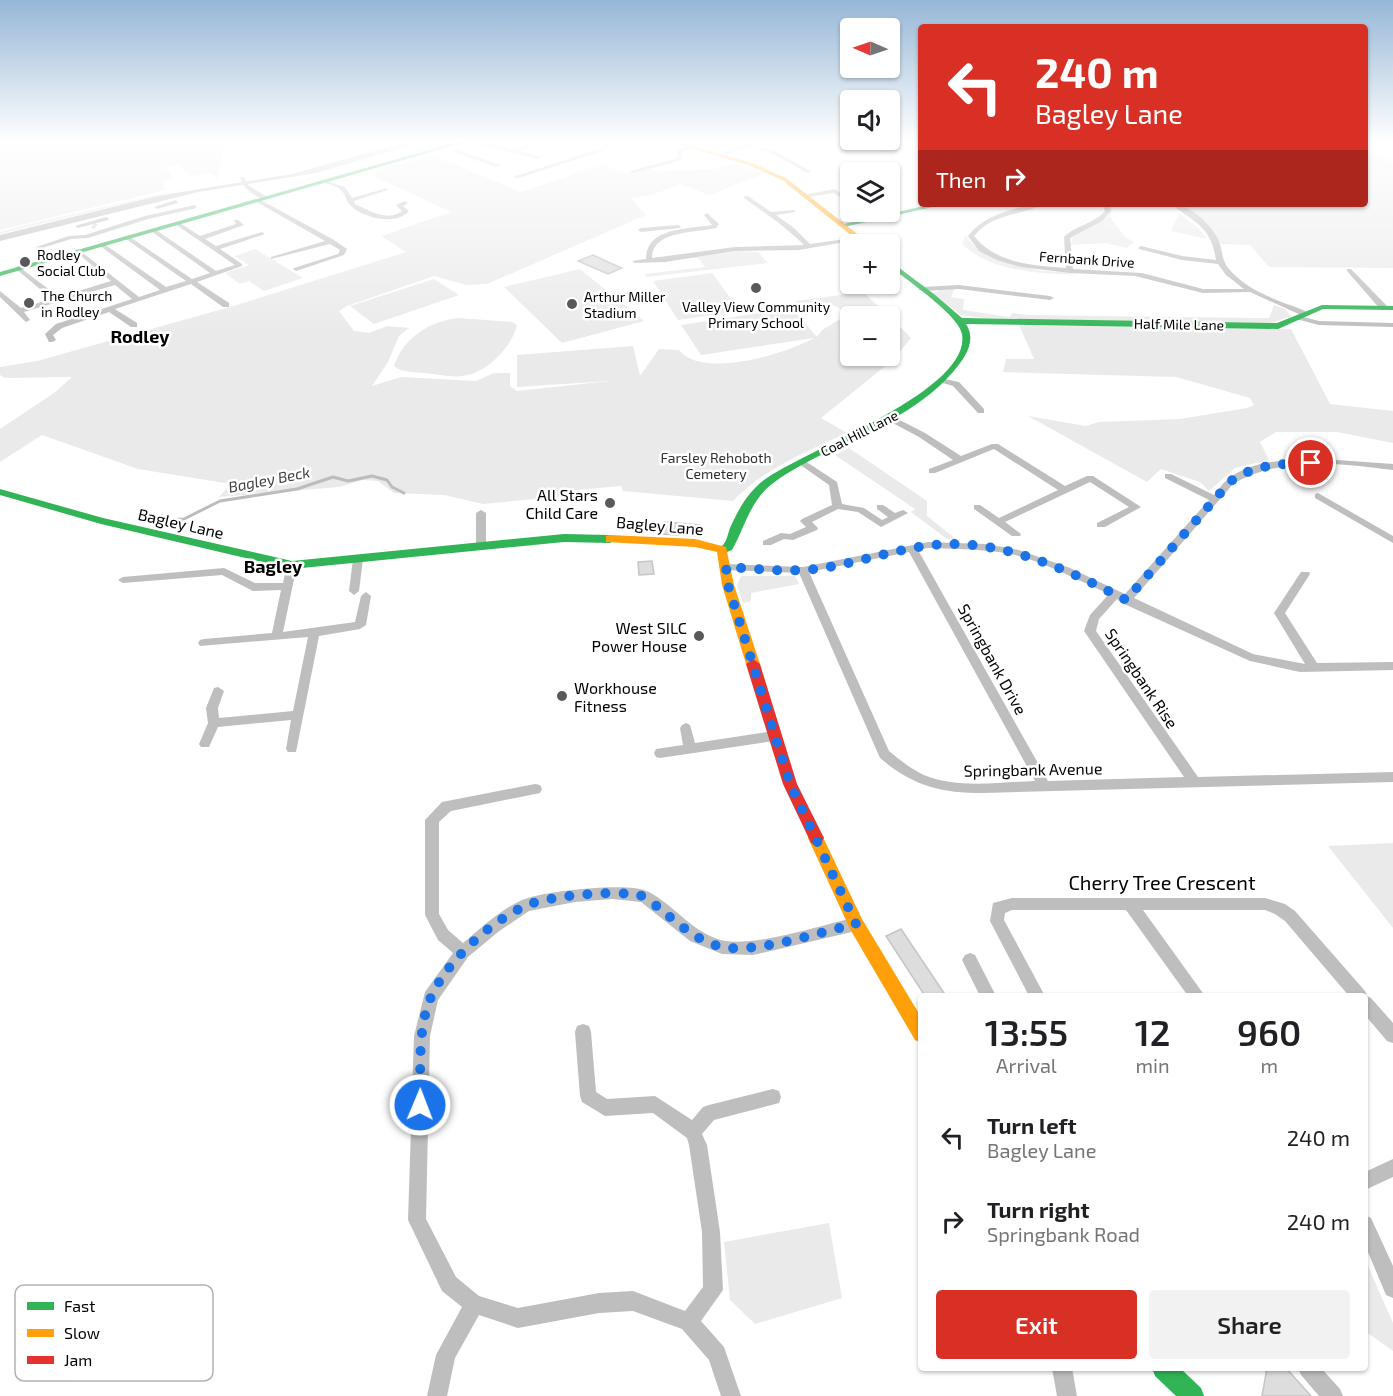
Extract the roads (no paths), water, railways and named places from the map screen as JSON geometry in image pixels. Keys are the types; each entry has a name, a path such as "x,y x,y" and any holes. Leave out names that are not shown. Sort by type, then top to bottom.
{"street":[{"path":"0,274 78,252 147,217 174,209 199,206"},
{"path":"273,206 344,249 341,255 300,266"},
{"path":"356,206 382,218 402,215 406,211 400,206"},
{"path":"758,206 792,229 807,246"},
{"path":"821,206 854,234"},
{"path":"157,207 174,209 195,207"},
{"path":"844,225 929,207"},
{"name":"Fernbank Drive","path":"1031,207 1001,216 974,230 971,236 975,244 1001,258 1042,269 1138,274 1206,292 1251,290"},
{"path":"1070,271 1067,237 1078,228 1104,217 1108,211 1106,207"},
{"path":"1179,207 1196,218 1211,234 1218,247 1220,262"},
{"path":"39,247 103,238 123,239 154,231 174,209"},
{"path":"52,340 49,334 53,329 240,265 200,238 174,209"},
{"path":"768,214 793,211"},
{"path":"650,261 647,251 650,245 662,237 714,227 716,224 707,214"},
{"path":"78,226 93,225 106,219"},
{"path":"200,238 241,225 236,220"},
{"path":"93,225 103,238 164,290"},
{"path":"641,230 677,226 683,232"},
{"path":"154,231 216,274"},
{"path":"216,248 262,234"},
{"path":"123,239 226,305"},
{"path":"276,255 332,241"},
{"path":"635,261 735,249 840,244"},
{"path":"1141,248 1182,258 1220,262 1251,290 1318,323 1393,325"},
{"path":"78,252 138,300"},
{"path":"18,268 58,300"},
{"path":"1349,270 1389,308"},
{"path":"900,271 961,321"},
{"path":"20,311 116,282"},
{"path":"922,289 959,287 1050,298"},
{"path":"0,293 20,311 26,320"},
{"name":"Half Mile Lane","path":"961,321 1278,326 1322,307 1389,308"},
{"path":"111,309 134,325"},
{"name":"Coal Hill Lane","path":"722,550 728,547 742,510 769,481 802,462 892,419 943,380 951,371 968,340 967,330 961,321"},
{"path":"943,380 956,384 981,411"},
{"path":"892,419 960,460"},
{"path":"932,471 995,446 1065,490"},
{"path":"1121,597 1215,498 1240,475 1267,465 1339,461 1393,467"},
{"path":"802,462 834,484 837,506"},
{"path":"1168,476 1215,498"},
{"path":"998,522 1090,478 1136,507 1101,525"},
{"name":"Bagley Lane","path":"0,492 101,521 292,565 564,538 695,543 722,550 728,585 774,736 809,828 856,924 918,1029"},
{"path":"1318,496 1393,540"},
{"path":"767,543 785,535 789,538 813,528 805,521 837,506 861,510 881,524 899,515 880,507"},
{"path":"978,507 1016,534"},
{"path":"481,513 482,545"},
{"path":"1384,534 1393,526"},
{"path":"726,567 803,570 912,548 957,544 1015,552 1066,570 1250,657 1314,668 1393,666"},
{"name":"Springbank Drive","path":"912,548 1044,785"},
{"path":"354,591 358,558"},
{"path":"277,635 292,565"},
{"name":"Springbank Avenue","path":"803,570 884,754 904,772 937,786 967,788 1393,777"},
{"path":"123,580 224,571 253,587 286,586"},
{"path":"1305,574 1279,613 1314,668"},
{"path":"204,643 314,633 360,625 366,596"},
{"name":"Springbank Rise","path":"1121,597 1094,618 1090,632 1194,782"},
{"path":"292,749 314,633"},
{"path":"205,744 214,723 212,708 218,691"},
{"path":"214,723 299,715"},
{"path":"686,728 690,749"},
{"path":"660,753 774,736"},
{"path":"464,952 443,935 432,915 432,820 447,806 535,789"},
{"path":"732,1396 717,1354 689,1322 633,1301 599,1303 518,1318 474,1304 449,1284 417,1220 422,1036 431,997 464,952 493,927 526,905 575,896 612,892 644,896 695,936 722,947 753,948 856,924"},
{"name":"Cherry Tree Crescent","path":"1035,993 997,921 998,909 1012,904 1131,906 1265,904 1280,909 1290,916 1356,993"},
{"path":"1131,906 1195,993"},
{"path":"969,960 986,993"},
{"path":"1368,1006 1393,1035"},
{"path":"583,1032 588,1096 605,1107 655,1104 693,1132 698,1145 711,1233 713,1290 689,1322"},
{"path":"693,1132 710,1113 773,1097"},
{"path":"1368,1180 1393,1168"},
{"path":"1368,1231 1392,1286"},
{"path":"437,1396 446,1355 474,1304"},
{"path":"1063,1371 1067,1396"},
{"path":"1166,1371 1192,1396"},
{"path":"1311,1371 1333,1396"}],"waterway":[{"name":"Bagley Beck","path":"138,519 162,516 167,520 184,519 220,501 297,489 333,477 348,481 372,476 387,480 392,487 404,493"}],"place":[{"name":"Rodley Social Club","path":"25,262"},
{"name":"Valley View Community Primary School","path":"756,288"},
{"name":"The Church in Rodley","path":"29,303"},
{"name":"Arthur Miller Stadium","path":"572,304"},
{"name":"All Stars Child Care","path":"610,503"},
{"name":"West SILC Power House","path":"699,636"},
{"name":"Workhouse Fitness","path":"562,696"}],"district":[{"name":"Rodley","path":"140,336"},
{"name":"Bagley","path":"273,566"}],"park label":[{"name":"Farsley Rehoboth Cemetery","path":"716,466"}]}
